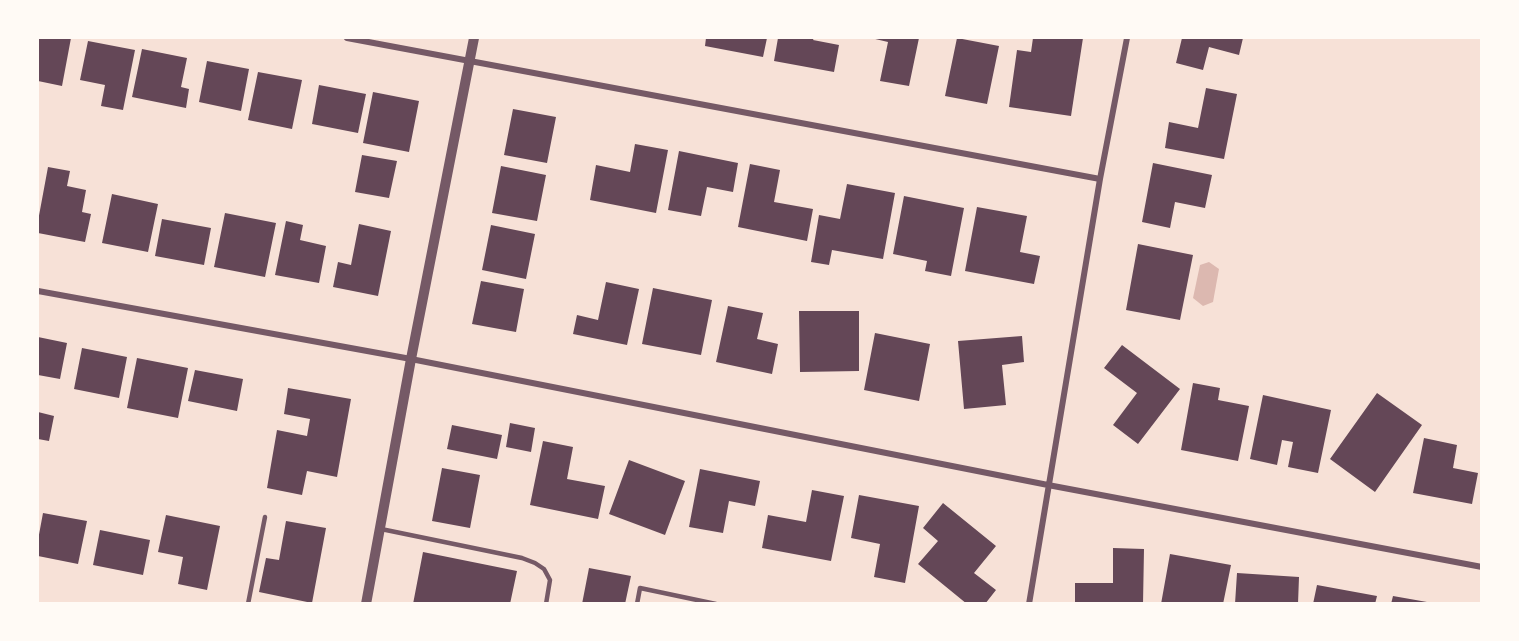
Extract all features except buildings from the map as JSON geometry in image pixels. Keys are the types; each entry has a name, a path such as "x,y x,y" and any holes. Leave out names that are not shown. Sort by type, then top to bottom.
{"street":[{"path":"347,38 1100,179"},
{"path":"366,603 474,38"},
{"path":"1029,603 1100,179 1127,38"},
{"path":"38,291 411,359 1048,485 1482,567"}],"lane":[{"path":"249,603 265,517"},
{"path":"381,530 522,558 535,563 544,569 550,580 546,603"},
{"path":"637,603 640,588 716,603"}],"shaded area":[{"path":"1209,262 1219,269 1213,302 1203,306 1193,298 1200,265"}]}
